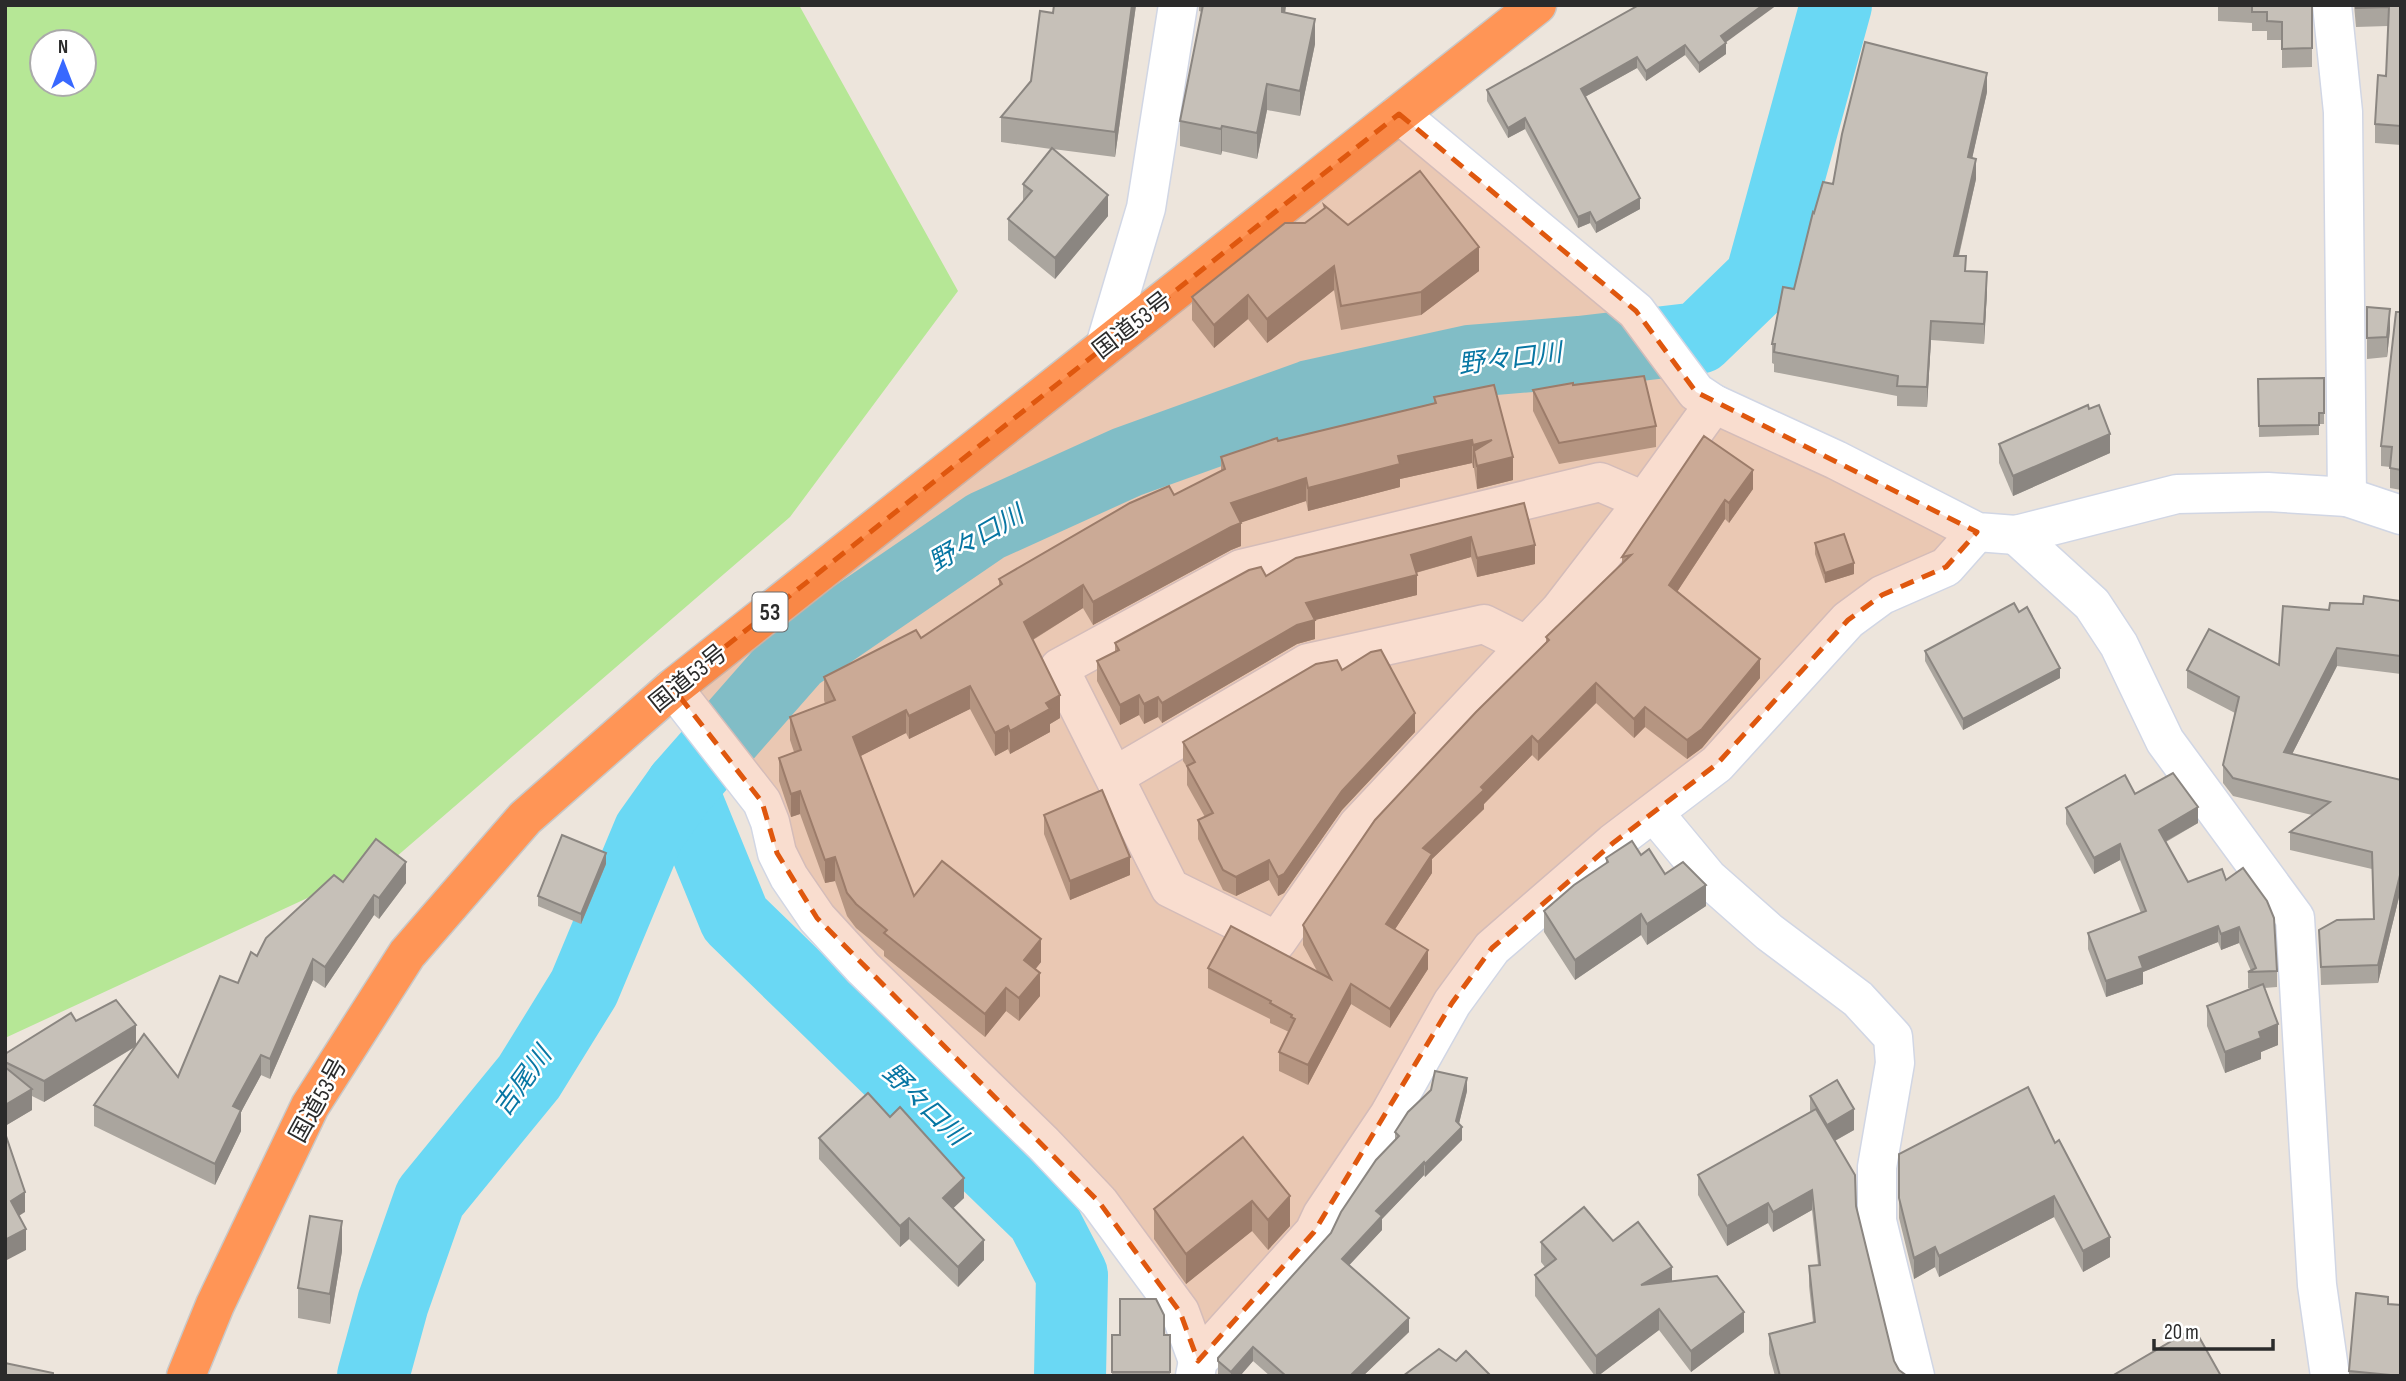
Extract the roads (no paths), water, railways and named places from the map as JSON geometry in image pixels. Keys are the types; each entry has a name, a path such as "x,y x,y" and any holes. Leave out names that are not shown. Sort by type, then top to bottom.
{"highway":[{"name":"国道53号","path":"186,1376 215,1304 310,1106 407,954 525,818 673,688 1537,5"}],"street":[{"path":"1105,346 1146,208 1178,5"},
{"path":"2332,5 2343,112 2347,498"},
{"path":"1399,114 1636,311 1705,398 1836,460 1978,533 2016,535 2178,494 2268,492 2347,498 2401,515"},
{"path":"1644,501 1600,482 1241,569 1059,668 1170,888 1277,941 1358,825 1560,610 1644,501 1705,398"},
{"path":"1197,1368 1314,1232 1322,1215 1389,1115 1452,1003 1492,948 1613,843 1717,764 1848,620 1882,595 1946,567 1978,533"},
{"path":"2016,535 2092,604 2119,645 2165,741 2295,918 2317,1285 2330,1376"},
{"path":"1115,776 1308,663 1484,624 1526,645"},
{"path":"673,688 762,802 777,853 789,877 817,918 863,968 1043,1143 1099,1202 1180,1312 1197,1368"},
{"path":"1654,813 1708,878 1769,932 1858,999 1893,1037 1895,1063 1877,1167 1877,1221 1915,1376"}],"waterway":[{"name":"野々口川","path":"373,1376 393,1303 430,1198 529,1077 584,988 649,832 681,787 796,656 986,526 1127,462 1310,396 1470,361 1699,338 1761,278 1836,5"},
{"name":"野々口川","path":"681,787 735,919 1042,1217 1072,1275 1070,1376"}],"water label":[{"name":"吉尾川","path":"522,1081"}]}
